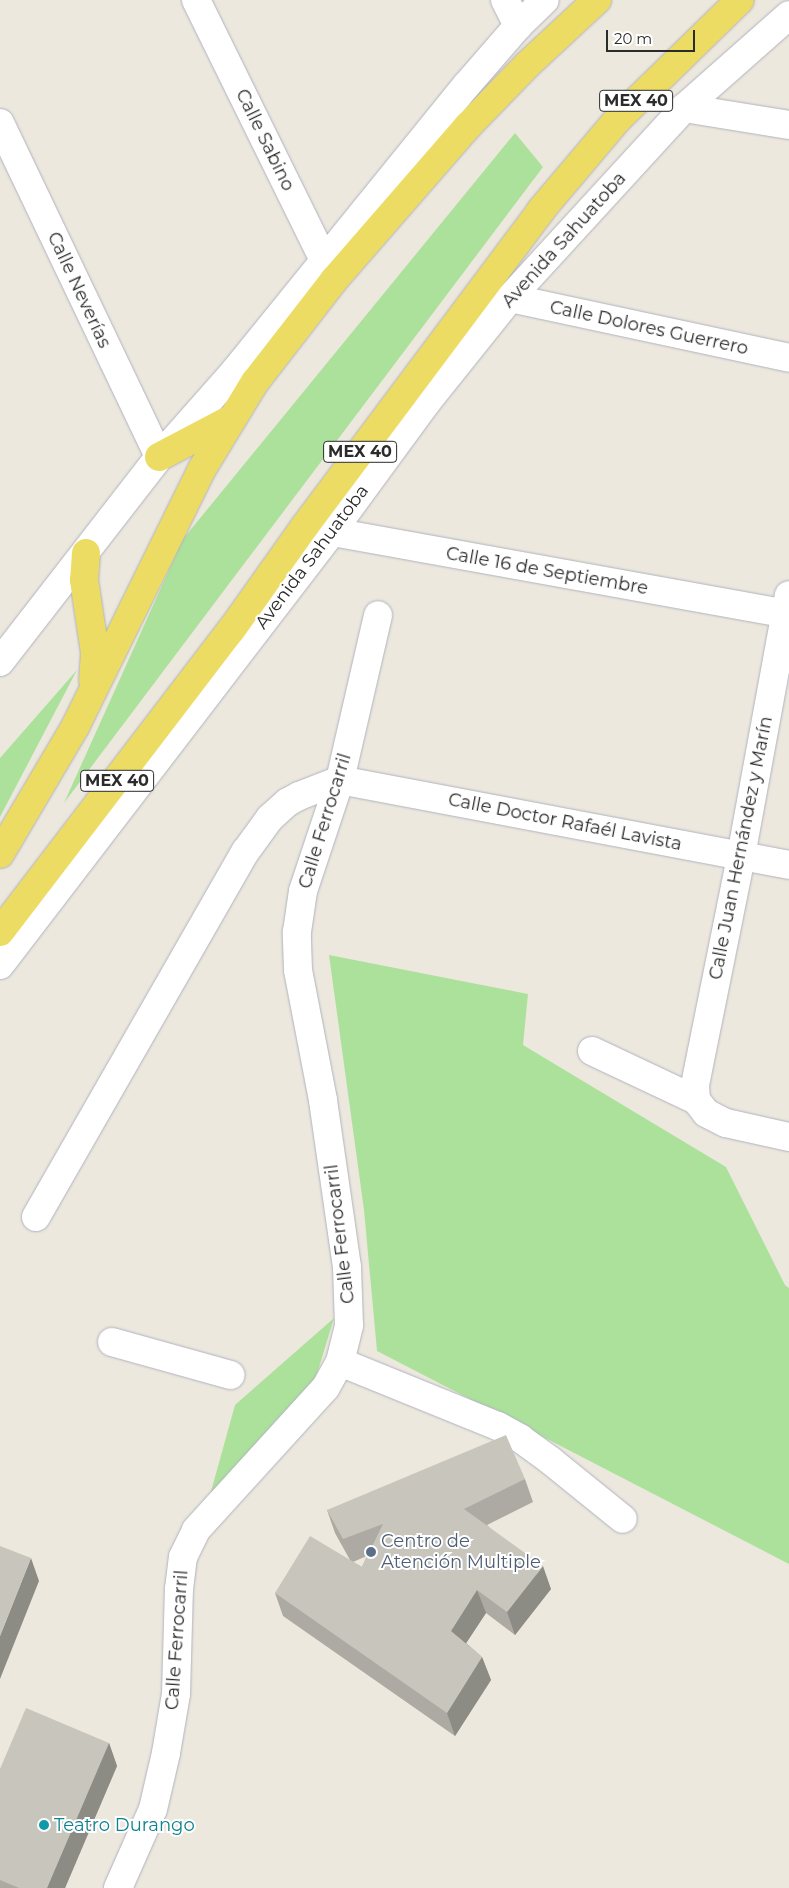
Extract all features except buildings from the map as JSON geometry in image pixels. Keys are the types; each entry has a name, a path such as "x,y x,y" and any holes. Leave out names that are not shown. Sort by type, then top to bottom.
{"main road":[{"name":"MEX 40","path":"0,854 75,727 202,468 231,419 329,270 527,65 597,0"},
{"name":"Avenida Sahuatoba","path":"0,932 232,629 305,526 541,210 618,119 740,0"},
{"path":"159,457 231,419"},
{"path":"86,553 85,597 95,653 92,692"}],"street":[{"name":"Calle Sabino","path":"196,0 329,270"},
{"path":"505,0 518,26"},
{"path":"0,662 159,457 228,378 329,270 466,86 518,26 545,0"},
{"name":"Avenida Sahuatoba","path":"0,966 331,533 426,403 510,298 684,108 789,15"},
{"path":"684,108 789,125"},
{"name":"Calle Neverías","path":"0,123 159,457"},
{"name":"Calle Dolores Guerrero","path":"510,298 789,358"},
{"name":"Calle 16 de Septiembre","path":"305,526 331,533 788,607"},
{"name":"Calle Juan Hernández y Marín","path":"696,1100 695,1085 788,607"},
{"name":"Calle Ferrocarril","path":"118,1888 153,1809 166,1753 176,1694 179,1589 183,1557 196,1530 326,1387 340,1362 349,1325 347,1267 323,1100 298,970 297,932 303,891 340,780 378,615"},
{"path":"36,1217 246,851 270,818 288,802 340,780"},
{"name":"Calle Doctor Rafaél Lavista","path":"340,780 789,865"},
{"path":"592,1051 696,1100 706,1113 726,1123 789,1137"},
{"path":"112,1342 230,1375"},
{"path":"340,1362 498,1426 521,1439 552,1461 623,1519"}],"green space":[{"path":"515,133 543,167 64,803 183,539"},
{"path":"77,670 0,817 0,758"},
{"path":"329,955 528,994 523,1045 726,1167 785,1285 789,1288 789,1564 377,1351 364,1210"},
{"path":"334,1318 313,1387 210,1495 235,1405"}],"place":[{"name":"Centro de Atención Multiple","path":"371,1552"},
{"name":"Teatro Durango","path":"44,1825"}]}
